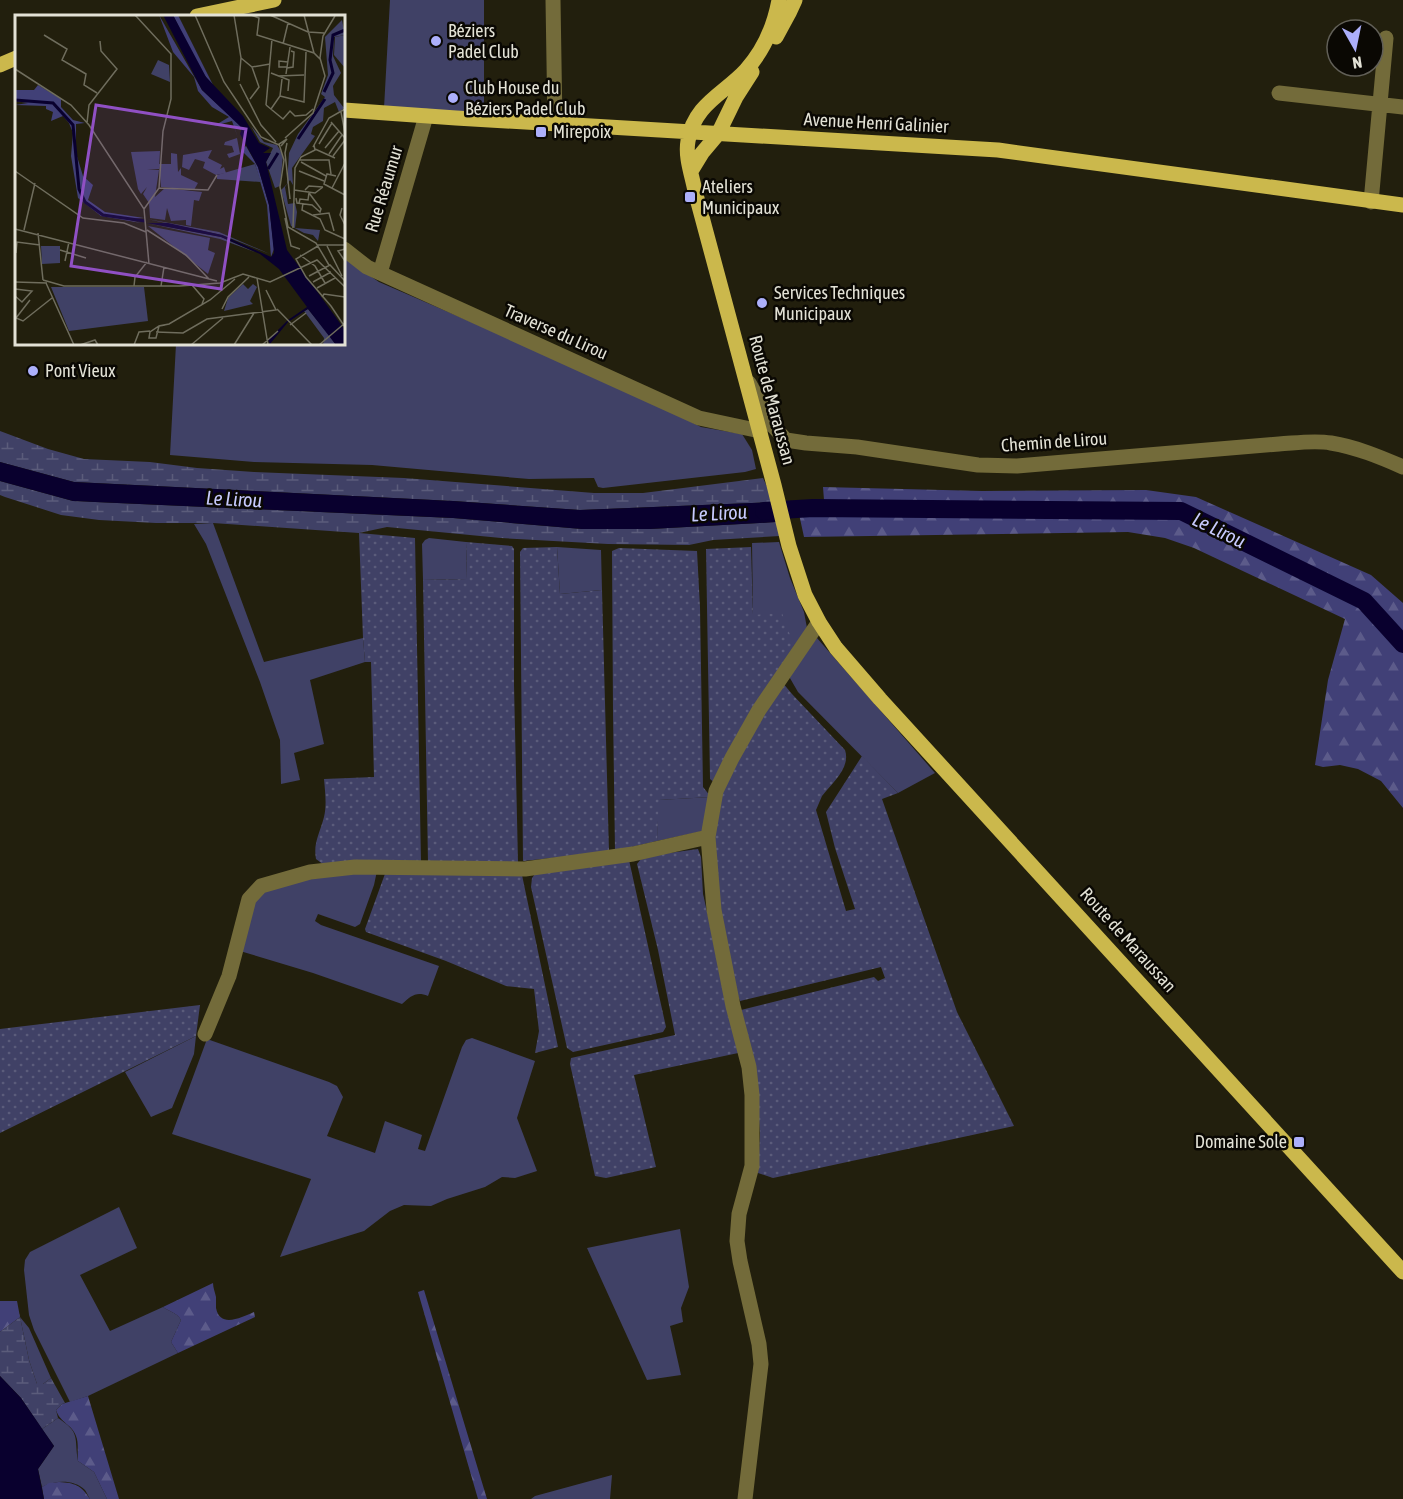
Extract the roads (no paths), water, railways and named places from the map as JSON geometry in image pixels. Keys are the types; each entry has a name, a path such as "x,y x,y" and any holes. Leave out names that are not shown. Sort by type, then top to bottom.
{"main road":[{"path":"202,15 216,9 221,0"},
{"path":"261,0 273,0"},
{"path":"202,15 273,0"},
{"path":"690,133 695,120 706,104 745,72 758,54 770,33 779,0"},
{"path":"691,171 718,134 736,97 769,49 795,0"},
{"path":"0,67 15,59"},
{"path":"0,67 15,68"},
{"name":"Avenue Henri Galinier","path":"345,110 690,133 998,150 1403,206"},
{"name":"Route de Maraussan","path":"690,133 687,149 688,162 789,546 805,595 823,627 1403,1272"},
{"name":"Route de Maraussan","path":"983,806 1403,1261"}],"street":[{"path":"553,0 555,124"},
{"path":"1371,202 1386,38"},
{"path":"1278,93 1403,107"},
{"name":"Rue Réaumur","path":"380,273 426,116"},
{"name":"Traverse du Lirou","path":"345,250 367,267 699,418 760,431"},
{"name":"Chemin de Lirou","path":"744,372 773,426 786,440 806,443 857,447 978,465 1017,466 1305,442 1331,443 1366,452 1403,466"},
{"path":"745,1499 760,1364 759,1344 737,1241 740,1214 752,1166 752,1095 749,1067 731,995 714,910 708,837 716,790 732,758 759,710 823,627"},
{"path":"205,1034 229,976 249,899 261,886 310,872 355,867 525,868 633,854 708,837"}],"water":[{"path":"0,462 74,482 453,501 580,510 774,502 779,522 650,529 582,529 453,518 73,501 0,481"},
{"path":"0,1376 21,1398 54,1446 38,1469 44,1499 0,1499"}],"waterway":[{"name":"Le Lirou","path":"764,511 813,508 1181,511 1364,601 1403,644"}],"place":[{"name":"Béziers Padel Club","path":"436,41"},
{"name":"Club House du Béziers Padel Club","path":"453,98"},
{"name":"Mirepoix","path":"541,132"},
{"name":"Ateliers Municipaux","path":"690,197"},
{"name":"Services Techniques Municipaux","path":"762,303"},
{"name":"Pont Vieux","path":"33,371"},
{"name":"Domaine Sole","path":"1299,1142"}]}
